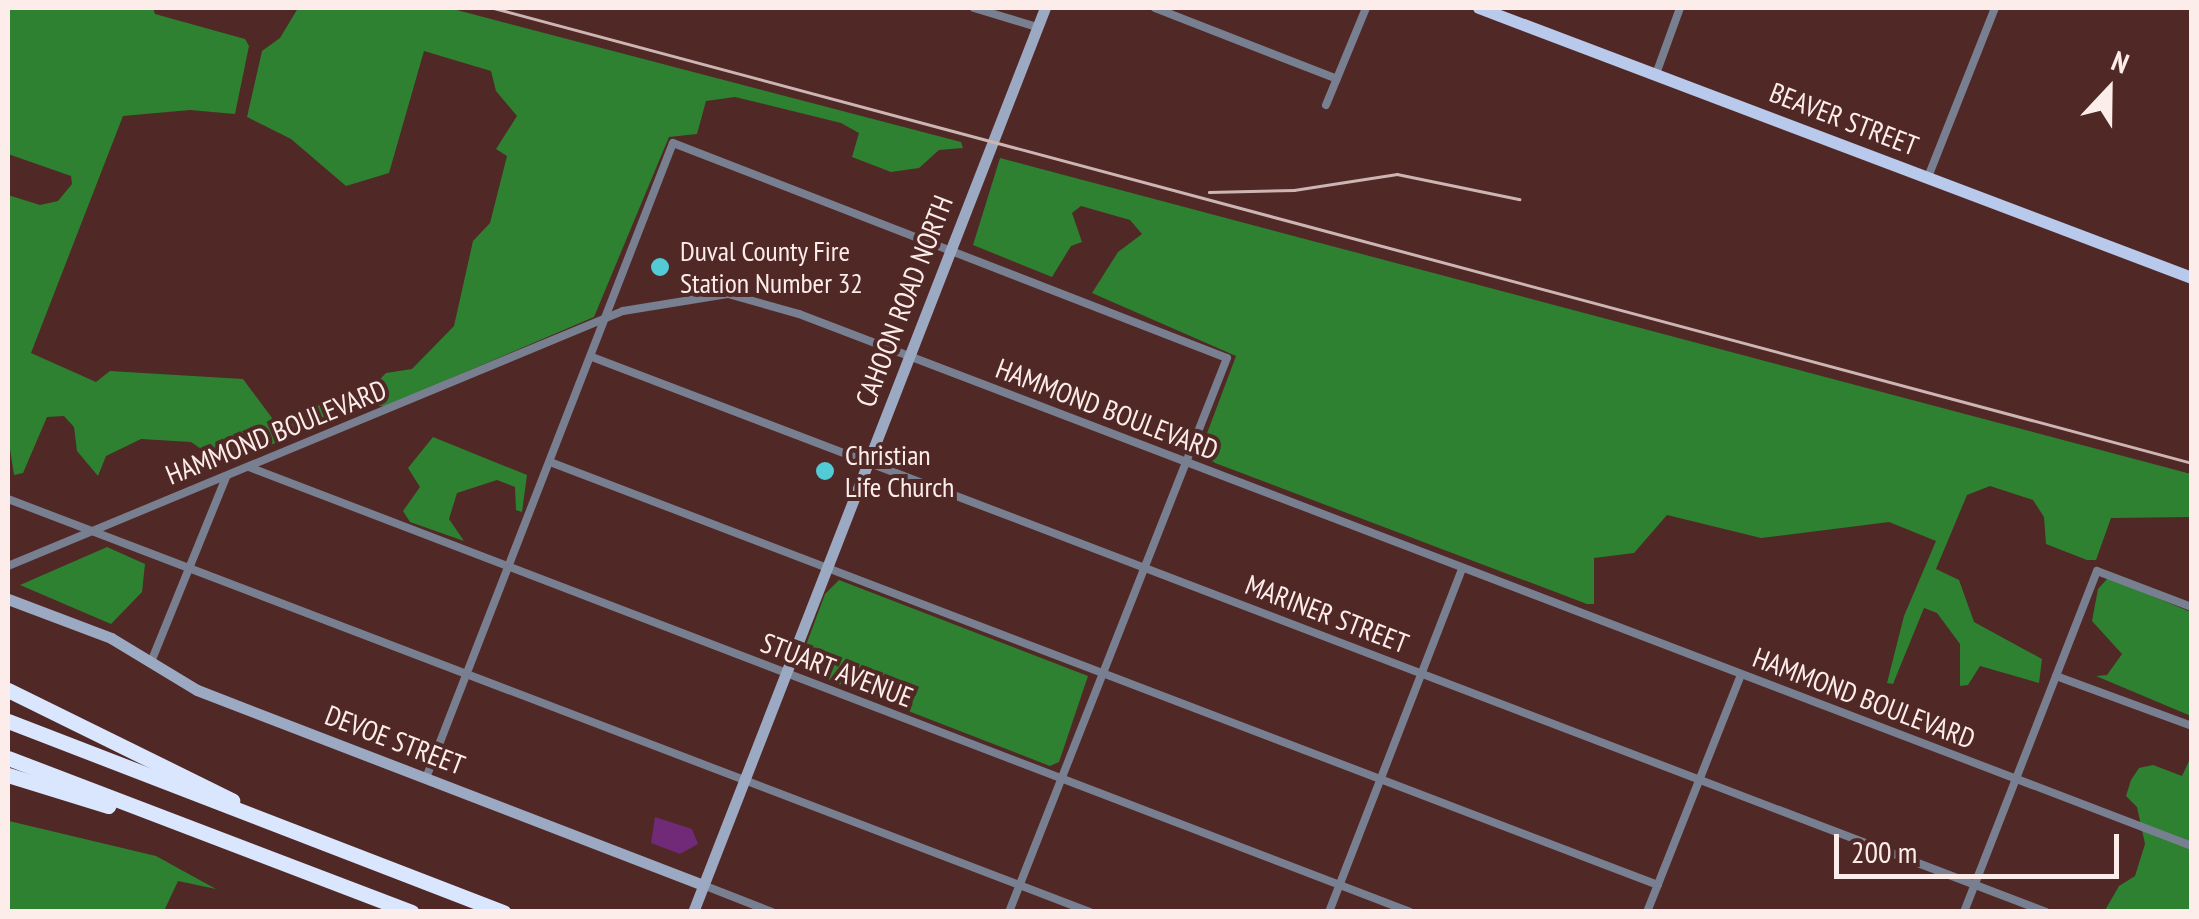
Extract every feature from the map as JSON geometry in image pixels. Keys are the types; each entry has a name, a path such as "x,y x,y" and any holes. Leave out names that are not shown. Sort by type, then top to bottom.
{"highway":[{"path":"8,690 210,786 261,818"},
{"path":"8,721 503,912"},
{"path":"8,758 412,912"},
{"path":"8,775 236,845"}],"main road":[{"name":"CAHOON ROAD NORTH","path":"703,885 1045,8"},
{"name":"BEAVER STREET","path":"1479,8 2192,278"},
{"name":"DEVOE STREET","path":"8,599 111,638 197,690 703,885"},
{"path":"692,912 703,885"}],"street":[{"path":"974,8 1038,27"},
{"path":"1155,8 1337,79"},
{"path":"1326,105 1366,8"},
{"path":"1656,74 1680,8"},
{"path":"1928,178 1995,8"},
{"path":"426,779 673,144 1227,358 1009,912"},
{"name":"HAMMOND BOULEVARD","path":"8,566 606,320 664,300 728,294 777,306 2192,846"},
{"name":"MARINER STREET","path":"592,357 2046,912"},
{"path":"550,462 1658,885"},
{"name":"STUART AVENUE","path":"249,467 1410,912"},
{"path":"151,662 226,477"},
{"path":"8,499 1090,912"},
{"path":"1329,912 1462,569"},
{"path":"1964,912 2097,571 2192,607"},
{"path":"1647,912 1740,675"},
{"path":"2056,676 2192,726"},
{"name":"DEVOE STREET","path":"703,885 772,912"}],"green space":[{"path":"8,8 153,8 155,14 245,39 249,46 235,114 190,110 123,116 31,353 96,382 110,371 243,379 275,422 330,401 342,401 348,414 223,464 191,442 141,439 106,456 98,476 77,451 74,427 64,416 47,417 23,473 14,475 8,436 8,195 40,205 58,201 72,184 71,176 8,154"},
{"path":"298,8 449,8 961,142 963,148 939,150 919,168 891,172 852,157 859,133 841,123 735,97 706,101 697,134 669,137 594,317 386,406 373,406 367,402 386,373 412,369 454,326 473,241 490,223 507,156 496,149 517,116 496,91 491,71 424,51 389,173 346,186 291,139 247,117 262,51 280,38"},
{"path":"1000,158 2191,474 2191,517 2111,518 2096,560 2087,560 2046,544 2044,517 2033,500 1990,486 1967,495 1936,569 1959,580 1974,622 2042,659 2039,683 1980,666 1968,685 1960,686 1960,644 1937,613 1924,608 1893,684 1887,683 1904,616 1936,541 1889,522 1761,538 1667,515 1634,553 1594,558 1594,604 1587,604 1215,463 1200,452 1236,356 1092,293 1118,252 1142,234 1130,220 1081,206 1072,213 1082,242 1071,246 1052,277 973,245"},
{"path":"433,437 527,475 522,512 516,510 515,487 497,480 457,493 449,519 464,541 410,522 403,511 420,487 408,468"},
{"path":"107,547 145,564 142,592 111,624 20,585"},
{"path":"2108,578 2191,612 2191,716 2096,676 2107,675 2122,654 2092,621 2098,589"},
{"path":"839,580 1088,676 1059,762 1050,766 805,671 802,656 825,594"},
{"path":"2191,757 2191,911 2104,912 2119,886 2135,876 2145,844 2137,807 2126,796 2131,780 2139,768 2153,765 2182,776"},
{"path":"9,821 156,856 216,889 178,881 164,911 10,911"}],"shaded area":[{"path":"655,817 692,829 698,844 680,854 651,843"}],"railway":[{"path":"494,8 2192,463"},
{"path":"1209,192 1294,190 1397,174 1519,199"}],"place":[{"name":"Duval County Fire Station Number 32","path":"660,267"},
{"name":"Christian Life Church","path":"825,471"}]}
